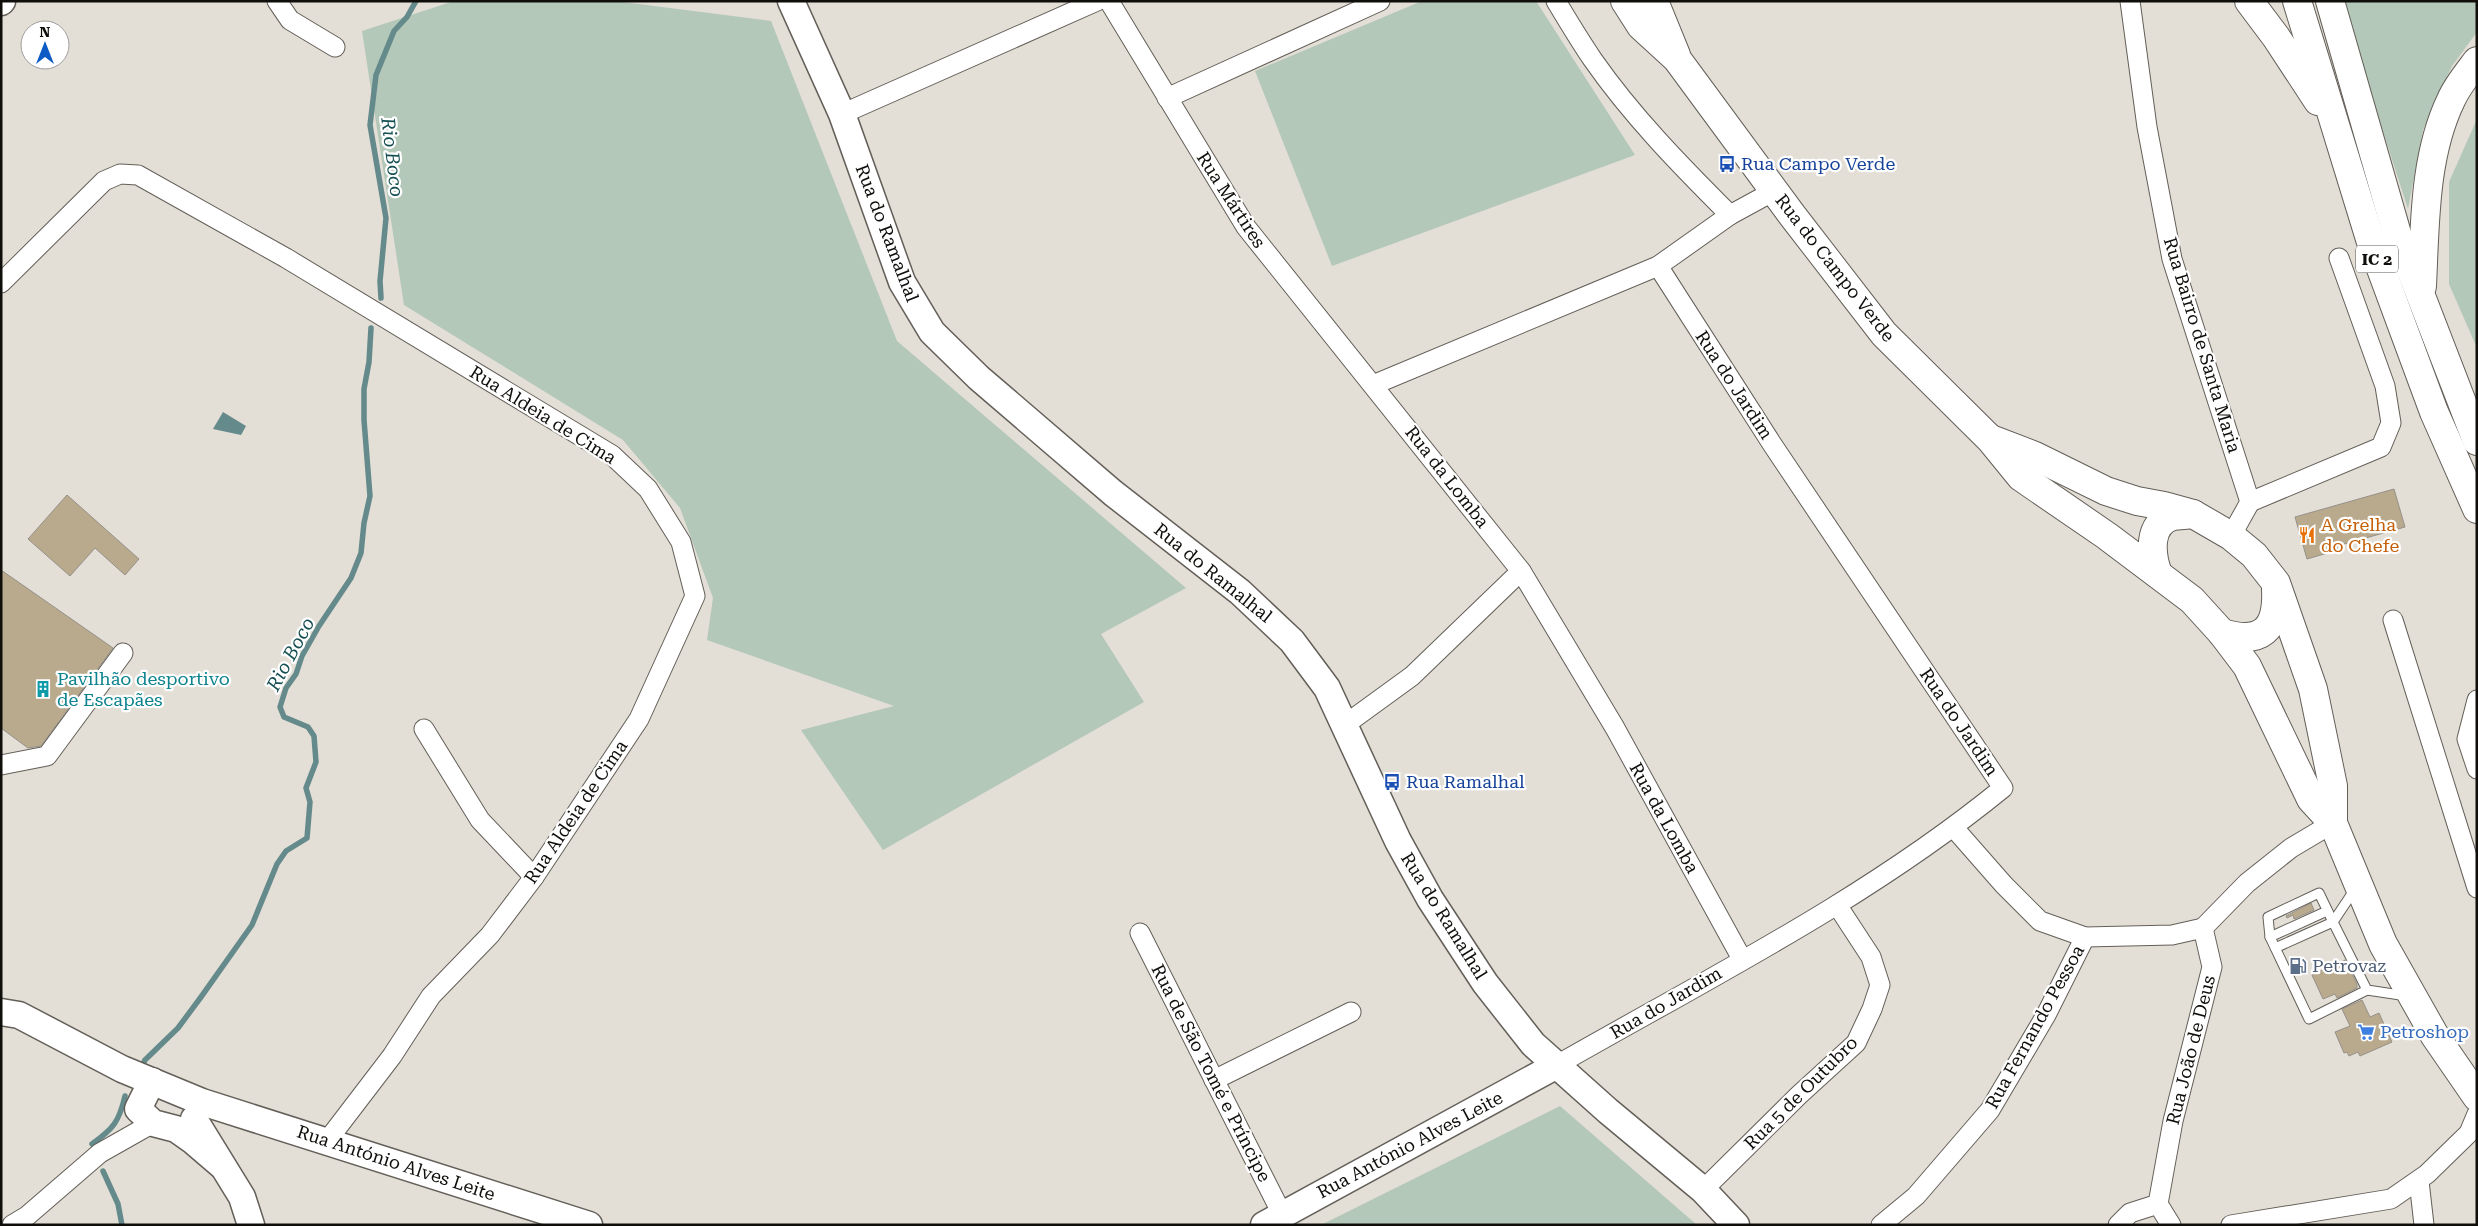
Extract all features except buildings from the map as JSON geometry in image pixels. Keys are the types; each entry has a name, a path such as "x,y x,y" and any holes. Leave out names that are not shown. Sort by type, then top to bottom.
{"main road":[{"name":"Rua do Campo Verde","path":"1624,1 1641,26 1677,59 1774,191 1884,334 1990,439 2021,477 2192,600 2222,633 2247,666 2312,799 2333,822"},
{"name":"Rua do Campo Verde","path":"1654,1 1677,59"},
{"path":"2249,1 2276,37 2336,128"},
{"name":"IC 2","path":"2298,1 2370,239 2410,350 2464,483 2477,509"},
{"name":"IC 2","path":"2330,1 2397,234 2477,441"},
{"name":"IC 2","path":"2421,297 2428,196 2435,144 2451,99 2477,61"},
{"name":"Rua do Campo Verde","path":"1990,439 2035,456 2106,491 2136,501 2193,514 2232,536 2254,555 2276,583 2313,689 2333,786 2333,822"},
{"path":"2158,574 2153,560 2151,543 2160,525 2171,516 2193,514"},
{"path":"2222,633 2236,637 2252,638 2263,633 2272,622 2277,605 2276,583"},
{"path":"2333,822 2383,944 2435,1036 2477,1097"}],"street":[{"path":"277,1 290,20 335,48"},
{"name":"Rua do Ramalhal","path":"791,1 842,114 902,282 932,332 979,378 1113,493 1229,582 1267,615 1312,667 1327,688 1346,724 1398,841 1430,899 1485,983 1534,1044 1703,1190 1736,1225"},
{"path":"842,114 1097,1"},
{"name":"Rua Mártires","path":"1109,1 1246,227 1373,384"},
{"path":"1167,98 1380,1"},
{"path":"1556,1 1593,60 1637,116 1674,158 1730,214"},
{"name":"Rua Bairro de Santa Maria","path":"2130,1 2147,127 2172,259 2250,502"},
{"name":"Rua Aldeia de Cima","path":"4,276 104,181 120,174 138,174 286,258 612,455 648,489 681,542 695,596 639,719 534,877 490,934 431,996 392,1056 327,1141"},
{"path":"1373,384 1658,266 1730,214 1774,191"},
{"path":"2232,536 2250,502 2381,447 2391,422 2385,386 2339,258"},
{"name":"Rua do Jardim","path":"1557,1065 1837,905 1954,828 2003,788 1772,444 1658,266"},
{"name":"Rua da Lomba","path":"1373,384 1521,571 1615,728 1742,959"},
{"path":"1346,724 1412,676 1521,571"},
{"path":"2394,620 2477,888"},
{"path":"1,764 47,756 123,652"},
{"path":"2477,700 2467,739 2477,769"},
{"path":"424,729 480,820 534,877"},
{"path":"1954,828 2004,885 2040,922 2085,937 2172,935 2203,928 2247,883 2291,848 2333,822"},
{"name":"Rua 5 de Outubro","path":"1703,1190 1799,1095 1856,1043 1872,1009 1880,985 1871,957 1837,905"},
{"name":"Rua João de Deus","path":"2161,1225 2158,1204 2173,1121 2212,967 2203,928"},
{"name":"Rua de São Tomé e Príncipe","path":"1140,933 1214,1080 1273,1220"},
{"name":"Rua Fernando Pessoa","path":"1881,1225 1916,1196 1990,1110 2046,1016 2085,937"},
{"name":"Rua António Alves Leite","path":"1,1012 18,1016 122,1069 152,1081 173,1116 327,1141 589,1225"},
{"path":"1214,1080 1351,1012"},
{"name":"Rua António Alves Leite","path":"1273,1220 1557,1065"},
{"path":"152,1081 173,1116 221,1165 242,1197 251,1225"},
{"path":"2231,1225 2391,1199 2418,1181 2470,1133 2477,1114"},
{"path":"22,1222 100,1153 119,1141 173,1116"},
{"path":"2418,1181 2424,1225"},
{"path":"2118,1225 2130,1213 2158,1204 2171,1225"}],"lane":[{"path":"2276,948 2333,922 2358,884"},
{"path":"2367,990 2319,893 2268,917 2270,937 2309,1019 2367,990 2413,997"},
{"path":"2270,937 2327,911"}],"green space":[{"path":"454,1 615,1 771,21 897,341 1186,588 1101,634 1144,702 883,850 801,730 894,706 707,640 713,598 680,508 623,440 404,305 362,31"},
{"path":"1422,1 1536,1 1635,155 1332,266 1255,71"},
{"path":"2341,1 2477,1 2477,32 2452,66 2423,130 2408,209"},
{"path":"2477,119 2477,348 2449,284 2449,182"},
{"path":"1560,1106 1697,1225 1321,1225"}],"water":[{"path":"223,412 246,426 241,435 213,429"}],"waterway":[{"name":"Rio Boco","path":"381,298 380,281 386,218 370,125 376,75 394,31 407,17 416,1"},
{"name":"Rio Boco","path":"140,1070 145,1060 178,1028 252,925 277,864 286,851 307,838 310,802 306,788 316,762 314,736 308,727 284,717 280,707 286,688 296,674 302,656 319,626 351,578 361,553 364,523 370,496 364,420 364,389 369,362 371,328"},
{"name":"Rio Boco","path":"92,1144 114,1124 125,1096"},
{"name":"Rio Boco","path":"103,1171 118,1204 122,1225"}],"place":[{"name":"Rua Campo Verde","path":"1727,164"},
{"name":"A Grelha do Chefe","path":"2307,535"},
{"name":"Pavilhão desportivo de Escapães","path":"43,689"},
{"name":"Rua Ramalhal","path":"1392,782"},
{"name":"Petrovaz","path":"2298,966"},
{"name":"Petroshop","path":"2366,1032"}]}
